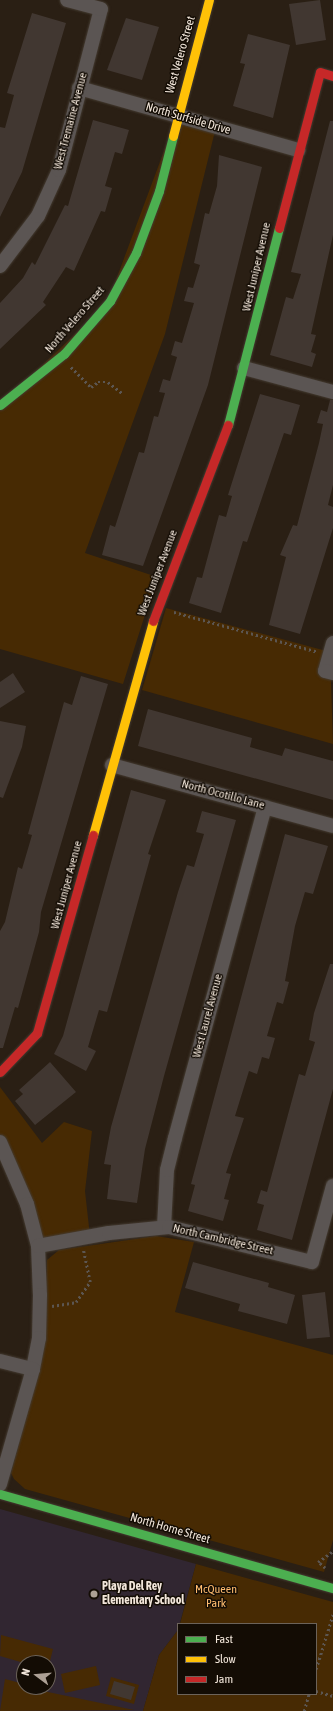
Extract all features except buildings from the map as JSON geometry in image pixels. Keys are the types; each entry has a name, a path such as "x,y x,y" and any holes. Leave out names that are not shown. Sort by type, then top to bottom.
{"street":[{"name":"West Tremaine Avenue","path":"0,266 38,216 59,170 79,88 101,9 67,0"},
{"name":"West Velero Street","path":"177,116 209,0"},
{"name":"West Juniper Avenue","path":"0,1072 27,1046 44,1014 156,610 226,433 244,368 298,150 320,72 333,76"},
{"name":"North Surfside Drive","path":"79,88 298,150"},
{"name":"North Velero Street","path":"0,405 61,357 110,301 136,253 159,191 177,116"},
{"path":"244,368 333,392"},
{"path":"329,672 331,649"},
{"name":"North Ocotillo Lane","path":"112,765 333,826"},
{"name":"West Laurel Avenue","path":"164,1227 167,1170 265,807"},
{"path":"0,1142 27,1204 38,1246 40,1307 33,1369 0,1484"},
{"name":"North Cambridge Street","path":"38,1246 81,1238 164,1227 202,1233 312,1262 333,1186"},
{"path":"0,1361 33,1369"},
{"name":"North Horne Street","path":"0,1494 333,1588"}],"path":[{"path":"61,357 91,387 108,382 122,393"},
{"path":"168,611 331,649"},
{"path":"40,1307 76,1302 90,1282 81,1238"},
{"path":"317,1667 333,1614"},
{"path":"317,1690 333,1696"},
{"path":"304,1711 309,1695"}],"shaded area":[{"name":"Playa Del Rey Elementary School","path":"0,1509 196,1564 180,1623 177,1623 177,1631 159,1655 143,1711 0,1711"}],"green space":[{"path":"177,116 216,127 165,334 85,553 157,577 123,684 0,649 0,405 107,304"},
{"path":"166,608 330,652 333,744 142,690"},
{"path":"0,1087 42,1143 64,1122 92,1131 85,1191 90,1236 38,1246 0,1142"},
{"path":"156,1236 194,1242 175,1312 333,1355 333,1540 324,1572 25,1489 14,1479 11,1473 43,1355 47,1260 59,1250"},
{"name":"McQueen Park","path":"196,1564 333,1602 333,1711 143,1711 159,1655 177,1631 177,1695 317,1695 317,1623 180,1623"},
{"path":"1,1635 53,1649 52,1655 16,1655 16,1661 0,1656"},
{"path":"96,1666 100,1685 65,1693 61,1674"},
{"path":"111,1677 139,1685 134,1704 106,1696"},
{"path":"5,1679 16,1682 16,1695 56,1695 56,1694 134,1710 0,1711"}],"traffic: fast":[{"path":"0,405 64,354 110,301 136,253 159,191 173,136"},
{"path":"228,425 279,228"},
{"path":"0,1494 333,1588"}],"traffic: slow":[{"path":"173,136 209,0"},
{"path":"93,835 153,621"}],"traffic: jam":[{"path":"279,228 320,72 333,76"},
{"path":"153,621 228,425"},
{"path":"0,1072 37,1033 93,835"}],"place":[{"name":"Playa Del Rey Elementary School","path":"94,1594"}]}
